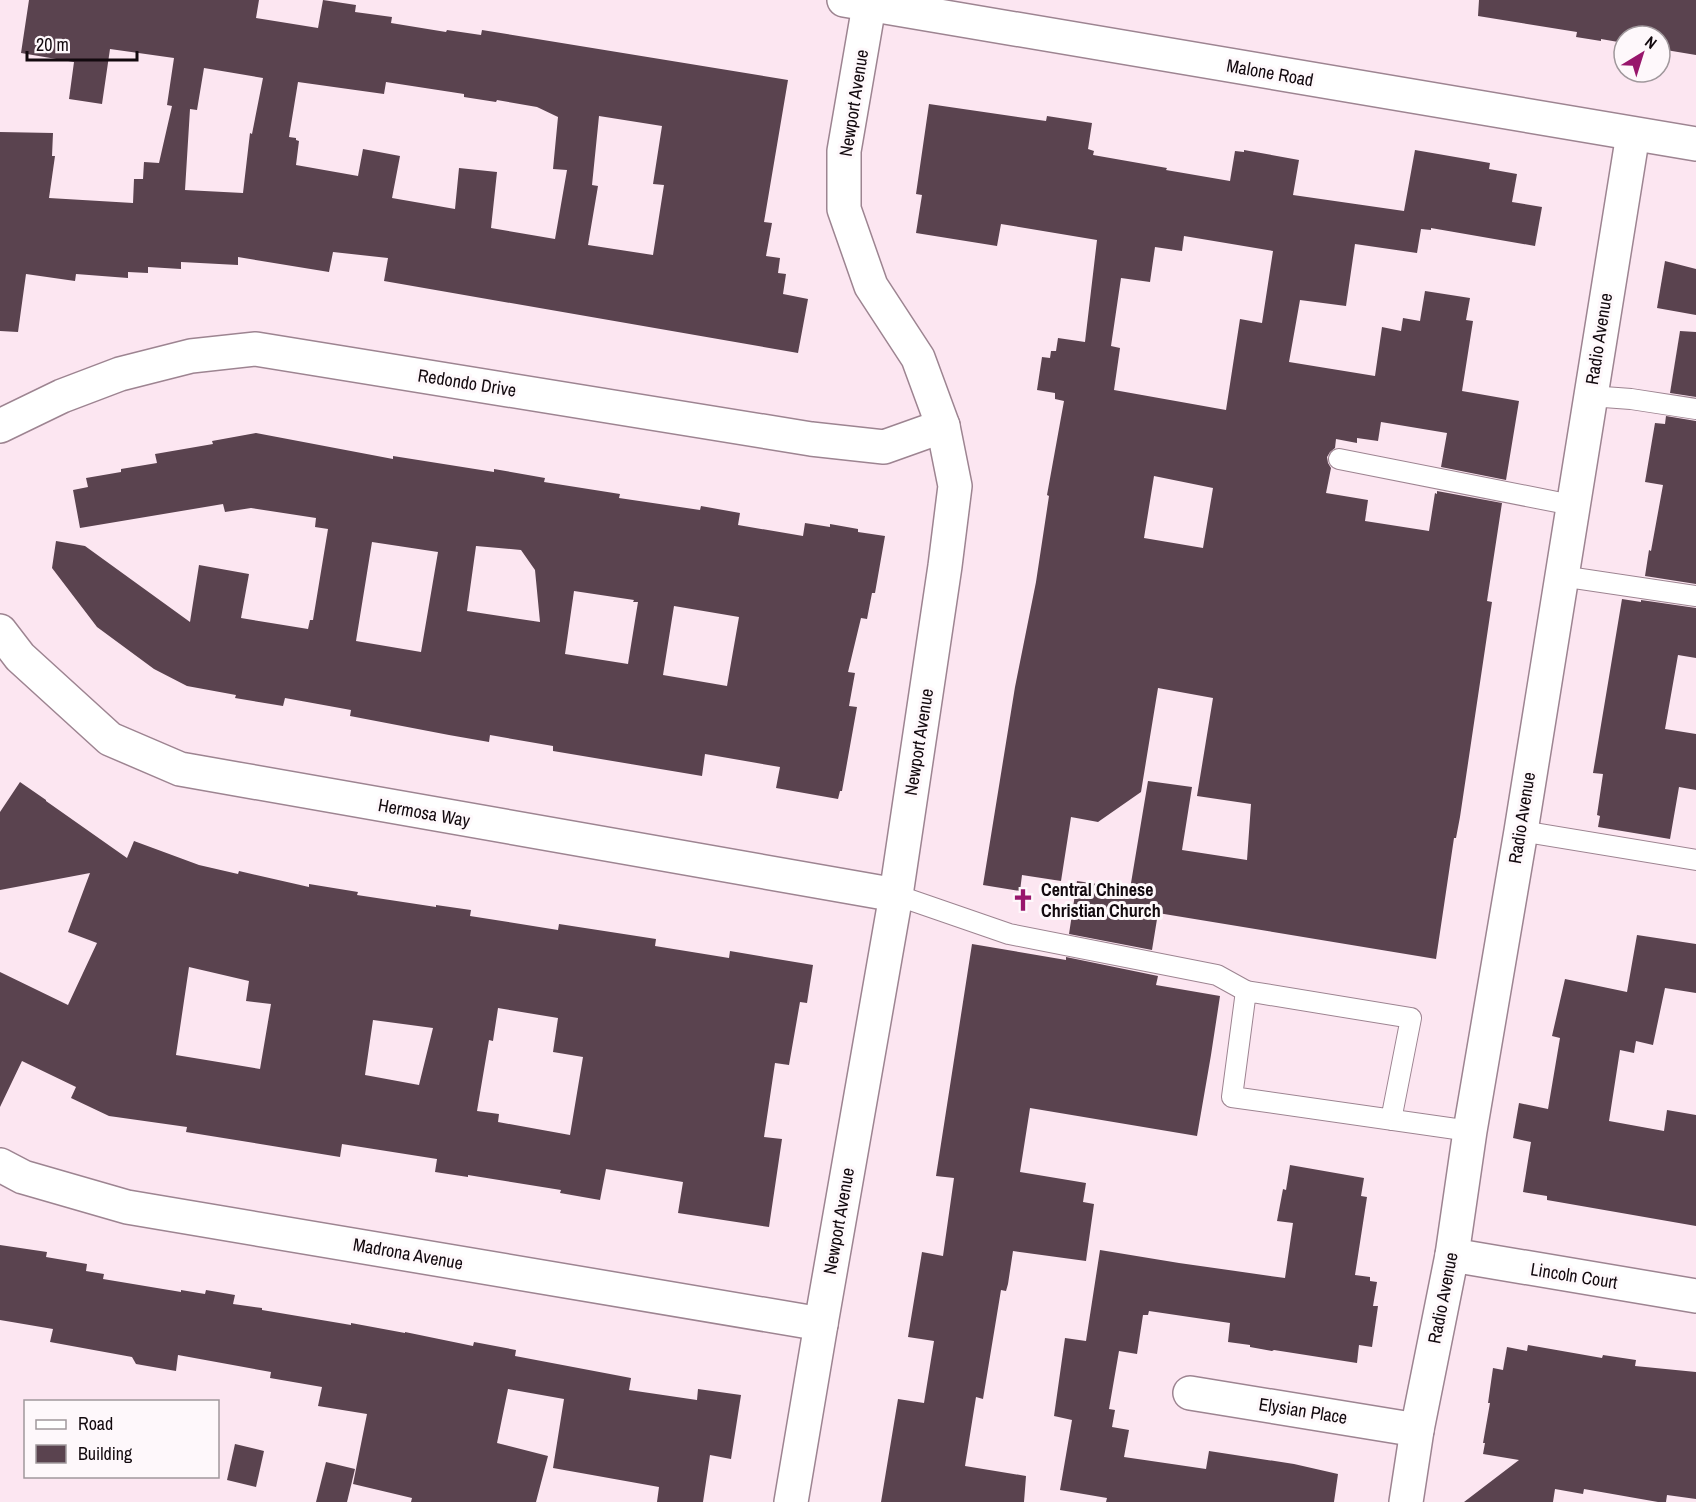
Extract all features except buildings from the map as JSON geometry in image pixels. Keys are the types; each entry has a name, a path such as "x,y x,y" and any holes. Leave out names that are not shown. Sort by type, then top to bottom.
{"street":[{"name":"Malone Road","path":"861,1 1696,144"},
{"name":"Newport Avenue","path":"791,1502 896,895 955,486 943,426 918,358 871,286 844,209 844,151 861,1"},
{"name":"Radio Avenue","path":"1406,1502 1417,1430 1452,1255 1470,1131 1521,831 1632,134"},
{"name":"Redondo Drive","path":"0,426 62,396 120,374 191,356 256,349 811,439 884,447 943,426"},
{"name":"Hermosa Way","path":"0,631 20,657 110,739 180,769 896,895"},
{"name":"Madrona Avenue","path":"0,1165 23,1177 127,1207 821,1324"},
{"name":"Lincoln Court","path":"1452,1255 1696,1296"},
{"name":"Elysian Place","path":"1190,1392 1417,1430"}],"lane":[{"path":"1590,396 1631,399 1696,409"},
{"path":"1339,459 1572,505"},
{"path":"1561,576 1696,596"},
{"path":"1521,831 1696,861"},
{"path":"896,895 1009,934 1217,975 1246,991 1411,1018 1391,1120"},
{"path":"1246,991 1232,1097 1470,1131"}],"place":[{"name":"Central Chinese Christian Church","path":"1023,900"}]}
